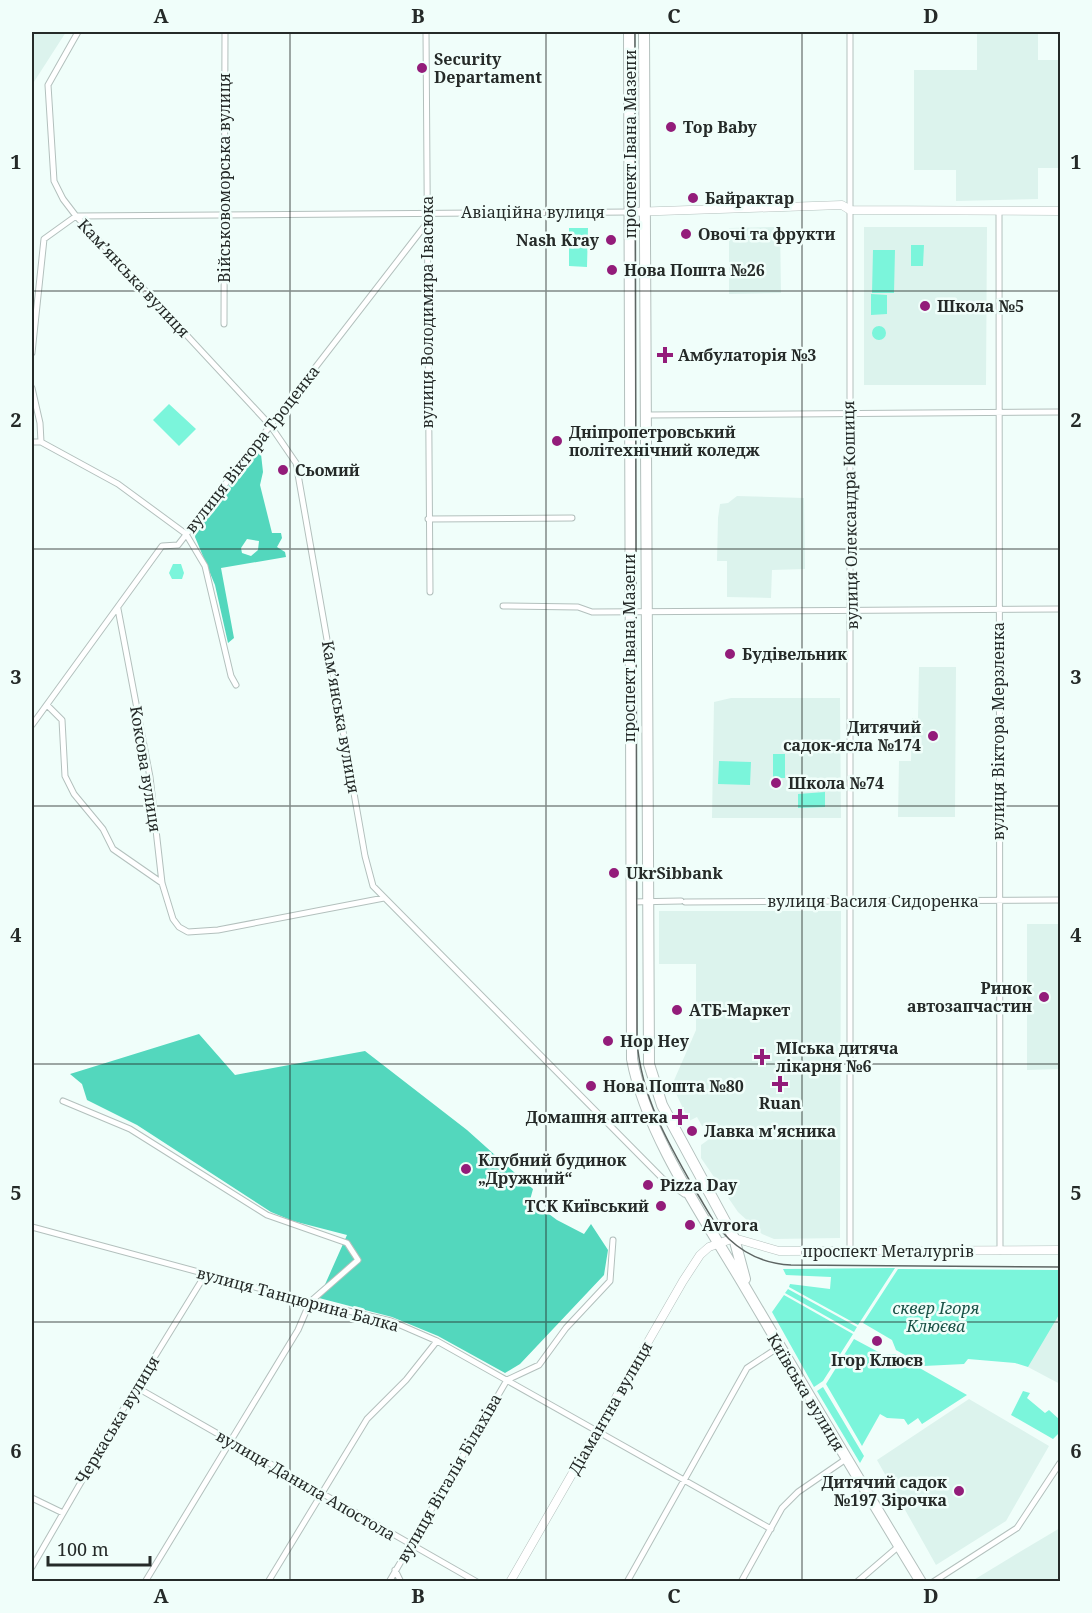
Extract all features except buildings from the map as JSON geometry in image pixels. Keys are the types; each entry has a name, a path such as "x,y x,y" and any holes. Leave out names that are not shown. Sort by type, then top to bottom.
{"highway":[{"name":"проспект Івана Мазепи","path":"629,32 630,1042 635,1076 647,1113 719,1243"},
{"name":"проспект Івана Мазепи","path":"644,32 646,902 649,1064 662,1105 734,1238"},
{"name":"Київська вулиця","path":"734,1238 749,1294"},
{"name":"Київська вулиця","path":"719,1243 779,1347 921,1581"}],"street":[{"name":"Камʼянська вулиця","path":"78,32 48,85 54,181 63,199 76,216 270,425 296,463 370,879 384,898 610,1123 662,1178 675,1184 699,1208"},
{"name":"Військовоморська вулиця","path":"224,324 225,32"},
{"name":"вулиця Володимира Івасюка","path":"426,32 430,592"},
{"name":"вулиця Олександра Кошиця","path":"850,32 848,415 851,610 850,1251"},
{"name":"Авіаційна вулиця","path":"76,216 645,212 842,205 850,210 1060,211"},
{"name":"вулиця Віктора Мерзленка","path":"999,211 999,1251"},
{"path":"32,353 44,239 76,216"},
{"name":"вулиця Віктора Троценка","path":"32,725 162,546 178,545 427,223"},
{"path":"32,388 40,423 41,442"},
{"path":"645,415 1060,412"},
{"path":"32,442 41,442 118,484 186,534 205,566 231,676 236,685"},
{"path":"428,519 572,518"},
{"path":"503,606 578,607 592,612 1060,609"},
{"name":"Коксова вулиця","path":"117,609 150,777 162,883 172,919 179,927 188,932 224,929 384,898"},
{"path":"47,705 62,720 65,776 74,794 103,829 113,849 162,883"},
{"name":"вулиця Василя Сидоренка","path":"630,902 850,899 1060,900"},
{"path":"63,1101 130,1129 267,1215 347,1243 358,1260 310,1302 298,1330 145,1581"},
{"name":"вулиця Танцюрина Балка","path":"32,1227 206,1275 390,1321 437,1341 771,1528"},
{"path":"719,1243 734,1238"},
{"name":"проспект Металургів","path":"734,1238 779,1251 1060,1250"},
{"name":"вулиця Віталія Білахіва","path":"389,1581 507,1380 539,1365 566,1328 610,1281 613,1240"},
{"name":"Діамантна вулиця","path":"510,1581 688,1272 700,1255 719,1243"},
{"name":"Черкаська вулиця","path":"32,1567 136,1387 206,1275"},
{"path":"268,1581 367,1419 406,1380 437,1341"},
{"path":"627,1581 747,1368 779,1347"},
{"name":"вулиця Данила Апостола","path":"136,1387 410,1545 477,1581"},
{"path":"741,1581 783,1508 798,1492 846,1459"},
{"path":"933,1581 1017,1528 1060,1463"},
{"path":"32,1498 63,1513"},
{"path":"857,1581 899,1546"},
{"path":"395,1570 401,1581"}],"shaded area":[{"path":"32,32 66,32 32,85"},
{"path":"977,32 1038,32 1038,60 1060,60 1060,168 1038,168 1038,199 956,201 956,170 914,170 914,70 977,70"},
{"path":"780,227 781,293 729,294 729,228"},
{"name":"Школа №5","path":"864,227 987,227 986,385 864,385"},
{"path":"737,496 804,498 805,569 772,570 771,598 727,597 727,561 717,561 718,518 720,504 728,503"},
{"name":"Дитячий садок-ясла №174","path":"919,667 956,667 955,817 898,817 899,761 911,761 912,718 918,718"},
{"name":"Школа №74","path":"731,698 840,698 841,818 712,818 714,702"},
{"name":"МІська дитяча лікарня №6","path":"659,911 841,911 840,1238 774,1239 762,1234 738,1212 701,1158 701,1145 712,1137 706,1125 702,1126 697,1117 689,1121 672,1085 696,1030 696,964 659,964"},
{"name":"Ринок автозапчастин","path":"1027,924 1060,924 1060,1069 1027,1070"},
{"path":"1060,1309 1060,1384 1028,1367 1028,1363"},
{"name":"Дитячий садок №197 Зірочка","path":"969,1399 1049,1446 1006,1521 936,1565 877,1460"},
{"path":"1060,1528 1060,1581 972,1581 1023,1550"}],"green space":[{"path":"569,228 588,228 587,267 569,266"},
{"path":"911,245 924,245 923,266 911,266"},
{"path":"873,250 895,250 894,293 872,293"},
{"path":"871,294 887,295 887,314 871,315"},
{"path":"879,326 884,328 886,333 884,338 879,340 874,338 872,333 874,328"},
{"path":"169,404 196,429 179,446 153,420"},
{"path":"254,452 261,454 263,472 260,485 272,533 281,533 282,538 277,547 285,552 286,557 221,568 234,638 228,643 215,585 195,537 196,529","holes":["247,539 259,541 258,550 251,556 242,553 241,548"]},
{"path":"173,564 181,564 184,573 182,579 172,579 169,573"},
{"path":"773,754 785,754 785,778 773,778"},
{"path":"719,761 751,762 750,785 718,784"},
{"path":"825,792 825,807 798,808 798,794"},
{"path":"199,1034 235,1075 365,1051 467,1130 533,1189 530,1200 557,1220 584,1234 591,1224 608,1250 604,1275 520,1364 505,1373 438,1336 392,1317 319,1298 347,1235 293,1221 271,1212 137,1125 87,1100 82,1084 70,1074"},
{"name":"сквер Ігоря Клюєва","path":"895,1268 858,1325 789,1287 790,1284 830,1289 831,1277 786,1275 783,1269"},
{"name":"сквер Ігоря Клюєва","path":"898,1269 1060,1270 1060,1313 1028,1367 1015,1363 968,1359 964,1364 924,1366 896,1350 892,1340 863,1323"},
{"path":"788,1289 857,1327 854,1332 785,1293"},
{"name":"сквер Ігоря Клюєва","path":"784,1295 853,1334 823,1381 814,1387 772,1312"},
{"name":"сквер Ігоря Клюєва","path":"854,1339 884,1355 895,1354 967,1395 922,1424 918,1418 908,1425 904,1419 887,1418 880,1414 862,1446 826,1384"},
{"path":"823,1387 864,1456 860,1463 817,1391"},
{"path":"1023,1391 1030,1393 1027,1398 1045,1413 1049,1410 1060,1420 1060,1432 1053,1439 1011,1415"}],"tram line":[{"path":"635,32 637,1041 650,1100 675,1155 715,1222 736,1245 758,1258 791,1265 1060,1267"}],"place":[{"name":"Security Departament","path":"422,68"},
{"name":"Top Baby","path":"671,127"},
{"name":"Байрактар","path":"693,198"},
{"name":"Овочі та фрукти","path":"686,234"},
{"name":"Nash Kray","path":"611,240"},
{"name":"Нова Пошта №26","path":"612,270"},
{"name":"Школа №5","path":"925,306"},
{"name":"Амбулаторія №3","path":"665,355"},
{"name":"Дніпропетровський політехнічний коледж","path":"557,441"},
{"name":"Сьомий","path":"283,470"},
{"name":"Будівельник","path":"730,654"},
{"name":"Дитячий садок-ясла №174","path":"933,736"},
{"name":"Школа №74","path":"776,783"},
{"name":"UkrSibbank","path":"614,873"},
{"name":"Ринок автозапчастин","path":"1044,997"},
{"name":"АТБ-Маркет","path":"677,1010"},
{"name":"Hop Hey","path":"608,1041"},
{"name":"МІська дитяча лікарня №6","path":"762,1057"},
{"name":"Ruan","path":"780,1084"},
{"name":"Нова Пошта №80","path":"591,1086"},
{"name":"Домашня аптека","path":"680,1117"},
{"name":"Лавка м'ясника","path":"692,1131"},
{"name":"Клубний будинок „Дружний“","path":"466,1169"},
{"name":"Pizza Day","path":"648,1185"},
{"name":"ТСК Київський","path":"661,1206"},
{"name":"Avrora","path":"690,1225"},
{"name":"Ігор Клюєв","path":"877,1341"},
{"name":"Дитячий садок №197 Зірочка","path":"959,1491"}]}
